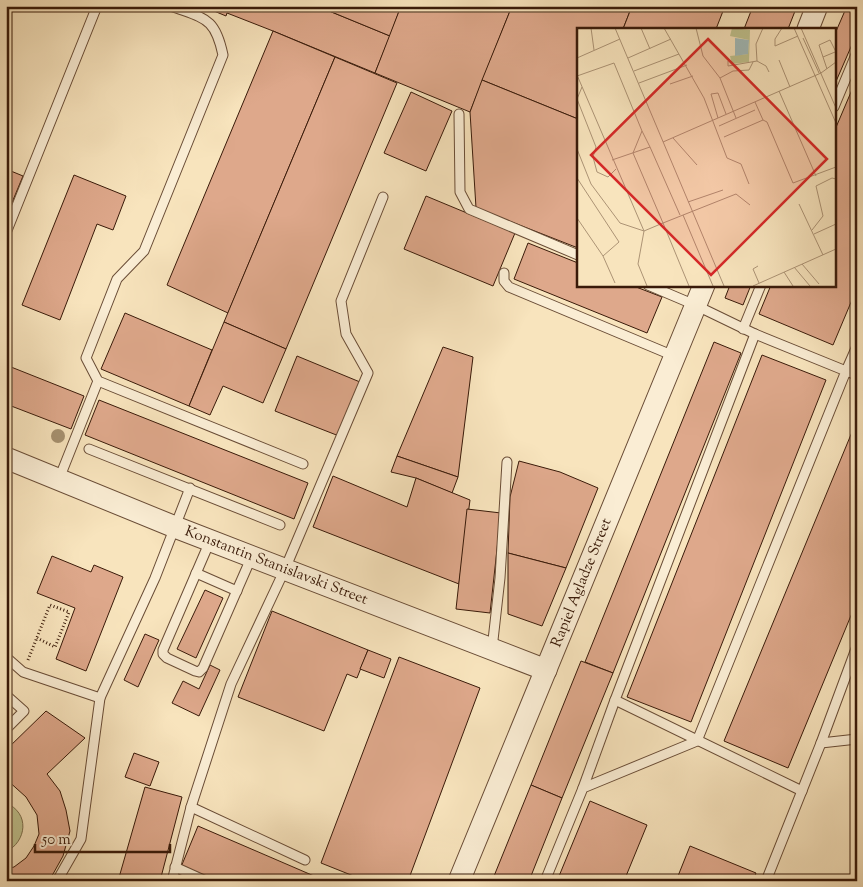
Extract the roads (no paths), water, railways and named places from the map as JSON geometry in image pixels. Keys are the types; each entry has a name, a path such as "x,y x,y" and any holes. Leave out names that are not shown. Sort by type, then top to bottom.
{"street":[{"path":"808,28 817,6"},
{"name":"Rapiel Agladze Street","path":"459,881 704,286"},
{"name":"Konstantin Stanislavski Street","path":"6,458 210,541 546,670"}],"lane":[{"path":"6,233 97,6"},
{"path":"172,6 208,20 219,36 223,55 144,251 117,279 86,358 98,382 303,464"},
{"path":"836,102 857,52"},
{"path":"459,114 460,192 462,199 470,209 577,255"},
{"path":"172,881 191,808 231,684 285,570 368,372 346,334 341,301 384,197"},
{"path":"504,273 504,281 509,287 674,356"},
{"path":"650,286 695,305 743,329 857,375"},
{"path":"743,329 761,286"},
{"path":"545,881 583,788 755,334"},
{"path":"583,788 697,741 857,346"},
{"path":"59,479 98,382"},
{"path":"89,449 280,525"},
{"path":"492,649 500,578 507,462"},
{"path":"57,881 81,839 100,698 155,578 190,488"},
{"path":"210,541 163,650 163,654 167,658 195,671 199,672 203,668 252,556"},
{"path":"196,573 237,591"},
{"path":"766,881 857,646"},
{"path":"6,658 24,672 100,698"},
{"path":"6,695 24,711 6,729"},
{"path":"615,700 802,791"},
{"path":"821,743 857,739"},
{"path":"191,808 305,860"},
{"path":"175,867 206,881"}]}
